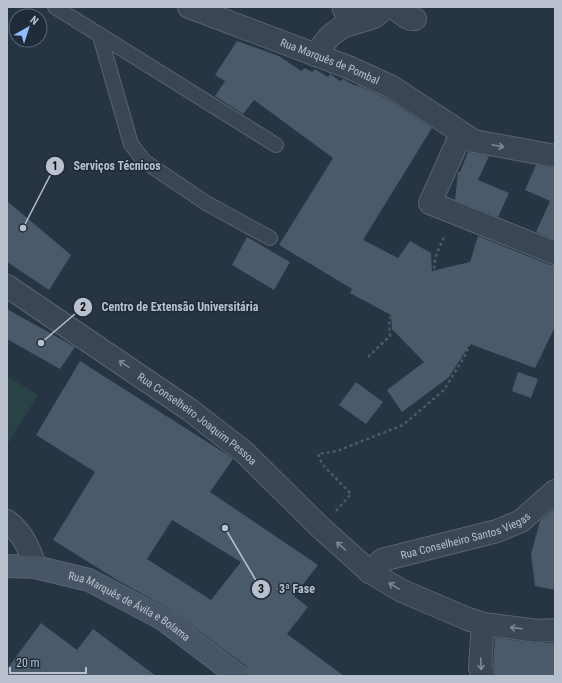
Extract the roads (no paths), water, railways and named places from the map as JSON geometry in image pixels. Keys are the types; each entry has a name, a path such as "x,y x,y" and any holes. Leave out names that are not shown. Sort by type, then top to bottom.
{"main road":[{"name":"Rua Marquês de Ávila e Bolama","path":"7,566 35,567 89,580 163,619 238,676"}],"street":[{"name":"Rua Marquês de Pombal","path":"189,7 348,67 392,87 474,141 555,156"},
{"path":"346,7 344,9 351,11 363,7"},
{"path":"315,55 330,36 342,27 374,17 386,7"},
{"path":"394,7 406,17 413,20 415,19"},
{"path":"462,134 430,203 555,253"},
{"name":"Rua Conselheiro Joaquim Pessoa","path":"7,286 190,410 244,452 321,528 370,572 402,591 483,624 538,631 555,630"},
{"name":"Rua Conselheiro Santos Viegas","path":"370,572 382,560 498,531 521,521 555,491"},
{"path":"7,521 14,526 30,549 35,567"},
{"path":"483,624 480,668 484,676"}],"lane":[{"path":"55,7 276,146"},
{"path":"100,36 132,144 144,161 206,203 270,238"}],"place":[{"name":"Serviços Técnicos","path":"23,228"},
{"name":"Centro de Extensão Universitária","path":"41,343"},
{"name":"3ª Fase","path":"225,528"}]}
